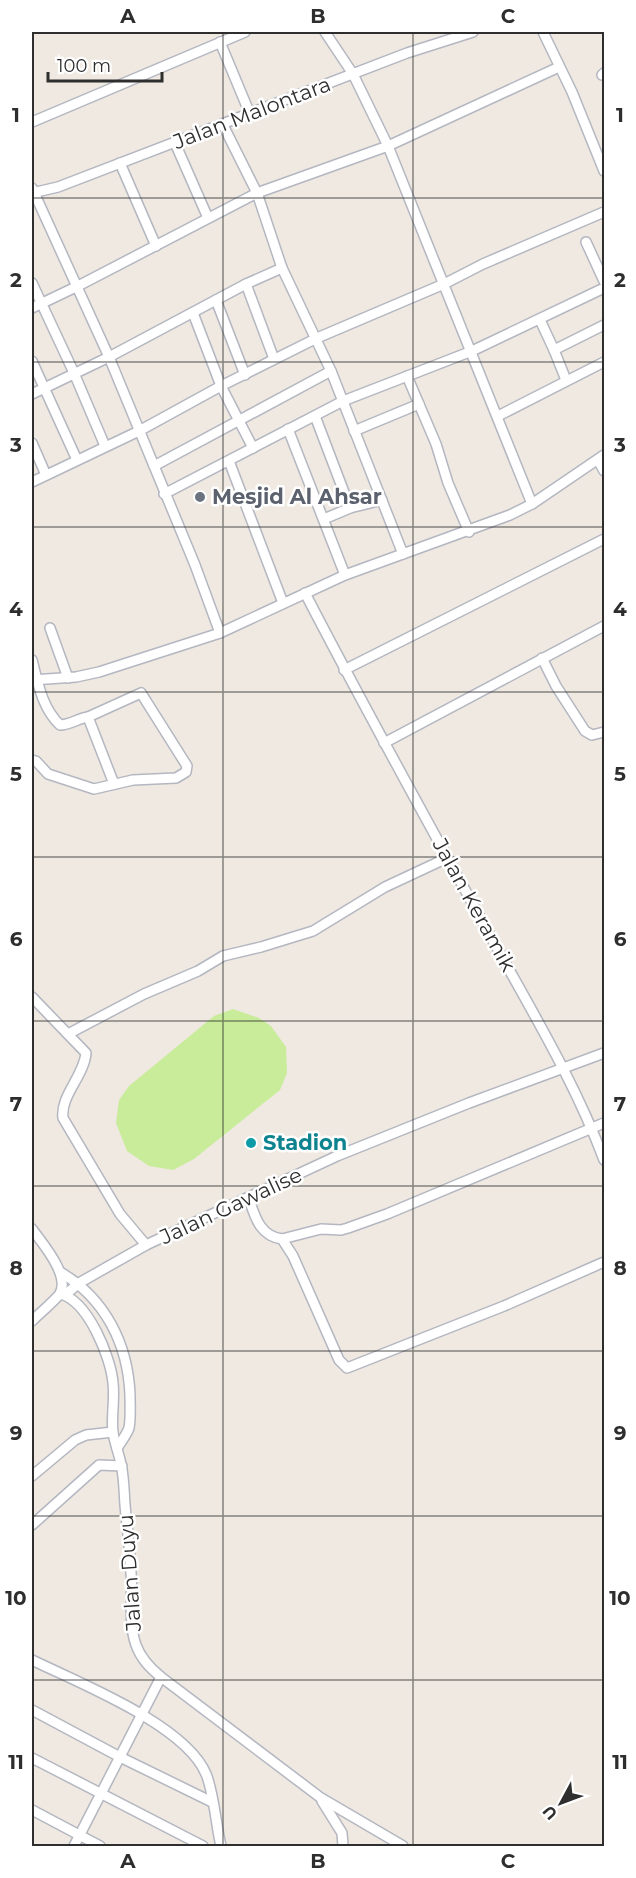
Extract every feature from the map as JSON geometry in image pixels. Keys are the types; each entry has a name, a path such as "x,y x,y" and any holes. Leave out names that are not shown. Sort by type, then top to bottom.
{"street":[{"path":"32,122 245,32"},
{"path":"325,32 353,74 388,146 532,504"},
{"name":"Jalan Malontara","path":"32,191 58,187 407,52 473,32"},
{"path":"543,32 572,92 604,171"},
{"path":"220,42 250,114"},
{"path":"32,308 256,193 388,146 559,67"},
{"path":"223,125 256,193 282,268 331,371 403,554"},
{"path":"175,143 208,218"},
{"path":"120,163 156,246"},
{"path":"32,191 109,357 195,565 220,633"},
{"path":"32,482 139,430 317,338 604,212"},
{"path":"586,242 604,281"},
{"path":"32,394 109,357 246,284 282,268"},
{"path":"32,283 105,446"},
{"path":"246,284 274,359"},
{"path":"164,494 343,401 472,351 604,288"},
{"path":"216,300 245,375"},
{"path":"193,313 221,386 253,448"},
{"path":"540,320 566,380"},
{"path":"554,350 604,325"},
{"path":"32,361 77,460"},
{"path":"498,416 604,362"},
{"path":"154,466 331,371"},
{"path":"407,376 436,444 448,483 469,532"},
{"path":"354,431 419,404"},
{"path":"315,416 350,508"},
{"path":"288,429 345,575"},
{"path":"32,443 46,475"},
{"path":"34,680 68,678 122,666 220,633 345,575 497,521 532,504 601,458 604,471"},
{"path":"229,461 283,603"},
{"path":"324,519 350,508 382,500"},
{"path":"344,670 604,539"},
{"name":"Jalan Keramik","path":"305,593 344,670 563,1068 592,1128 604,1160"},
{"path":"384,743 604,626"},
{"path":"50,628 68,678"},
{"path":"542,658 567,705 585,731 592,735 604,732"},
{"path":"32,660 34,680 49,713 60,725 88,717 141,693 187,766 184,774 176,778 133,780 94,789 48,774 36,761 32,760"},
{"path":"88,717 114,784"},
{"path":"68,1034 144,994 198,971 223,956 261,947 313,930 385,887 447,858"},
{"path":"32,997 86,1055 83,1068 64,1106 63,1118 120,1214 146,1245"},
{"name":"Jalan Gawalise","path":"32,1321 62,1294 146,1245 249,1199 337,1156 469,1103 604,1053"},
{"path":"249,1199 261,1228 271,1236 282,1239 321,1229 341,1230 604,1123"},
{"path":"32,1229 60,1272 62,1294"},
{"path":"282,1239 293,1256 339,1360 347,1368 504,1306 604,1262"},
{"path":"60,1272 79,1283 94,1300 117,1336 126,1358 130,1411 128,1430 117,1448"},
{"name":"Jalan Duyu","path":"62,1294 84,1313 109,1359 114,1386 113,1432 122,1466 131,1575 132,1624 140,1655 161,1677 321,1798 403,1846"},
{"path":"32,1476 75,1440 86,1435 113,1432"},
{"path":"32,1525 98,1466 102,1464 122,1466"},
{"path":"32,1660 141,1713 179,1741 199,1761 207,1775 220,1846"},
{"path":"74,1846 161,1677"},
{"path":"32,1710 120,1757 212,1802"},
{"path":"32,1758 203,1846"},
{"path":"321,1798 342,1833 343,1846"},
{"path":"32,1810 100,1846"}],"green space":[{"path":"233,1009 259,1018 271,1026 286,1047 287,1073 280,1090 194,1159 173,1170 149,1166 127,1151 116,1123 119,1100 129,1086 214,1016"}],"place":[{"name":"Mesjid Al Ahsar","path":"200,497"},
{"name":"Stadion","path":"251,1143"}]}
